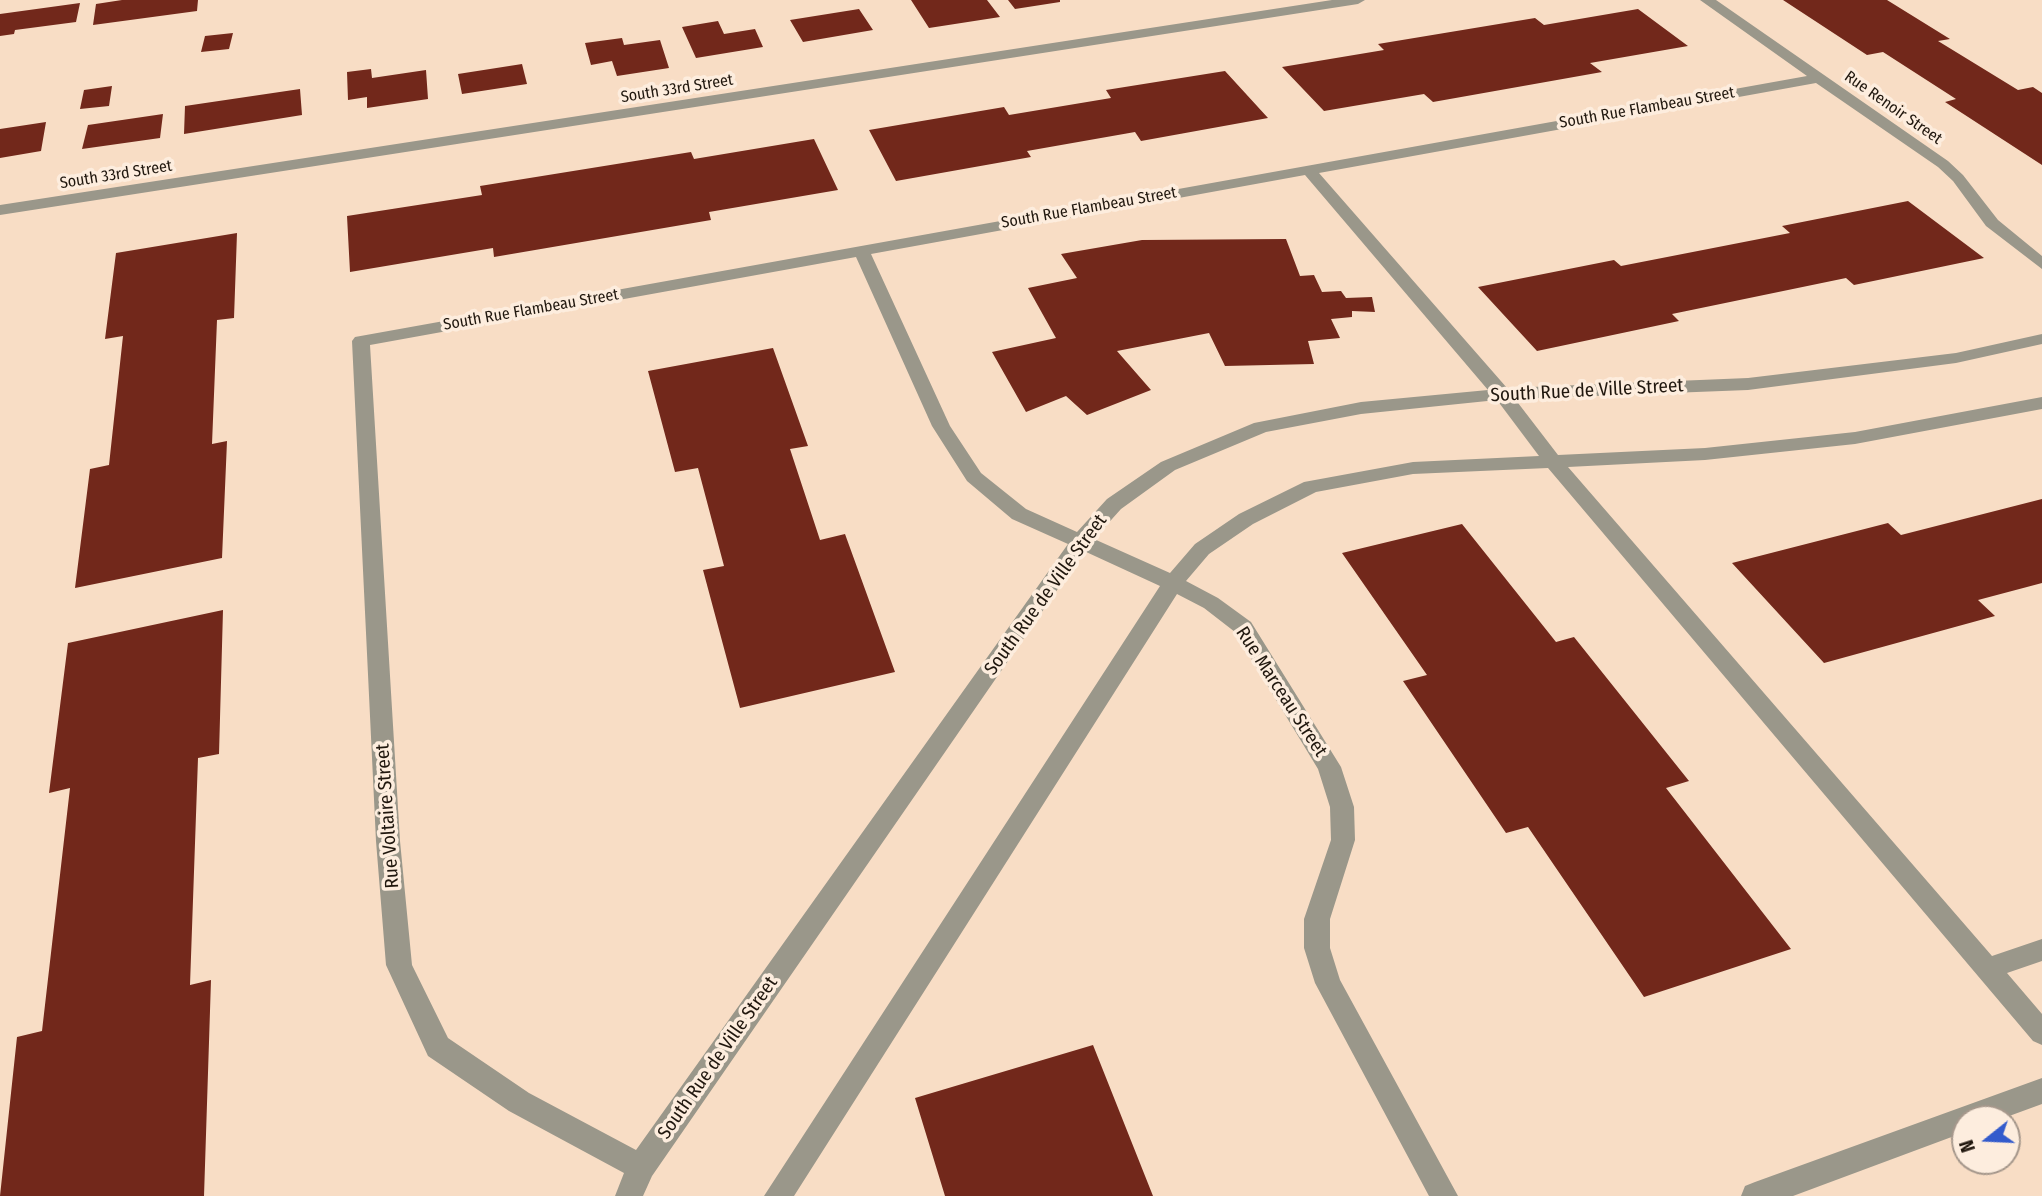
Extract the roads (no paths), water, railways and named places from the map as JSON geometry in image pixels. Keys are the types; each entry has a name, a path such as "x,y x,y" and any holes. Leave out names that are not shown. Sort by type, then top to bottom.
{"street":[{"name":"South 33rd Street","path":"0,210 1280,6 1358,0"},
{"name":"Rue Renoir Street","path":"1707,0 1943,164 1958,178 1992,223 2042,264"},
{"name":"South Rue Flambeau Street","path":"361,341 1818,78"},
{"path":"1308,169 1502,394 1551,459 2042,1033"},
{"name":"Rue Marceau Street","path":"861,249 941,426 974,477 1019,514 1173,583 1212,603 1243,627 1328,767 1342,807 1343,840 1317,919 1317,948 1328,983 1444,1196"},
{"name":"South Rue de Ville Street","path":"629,1196 642,1167 1080,542 1114,504 1168,466 1261,427 1361,408 1502,394 1761,382 1956,358 2042,339"},
{"name":"Rue Voltaire Street","path":"361,341 387,827 399,965 438,1047 519,1102 642,1167"},
{"path":"778,1196 1173,583 1202,549 1246,519 1311,487 1413,468 1551,459 1705,454 1855,438 2042,403"},
{"path":"1987,969 2042,950"},
{"path":"2004,1105 2042,1091"},
{"path":"1755,1196 1951,1124"}]}
